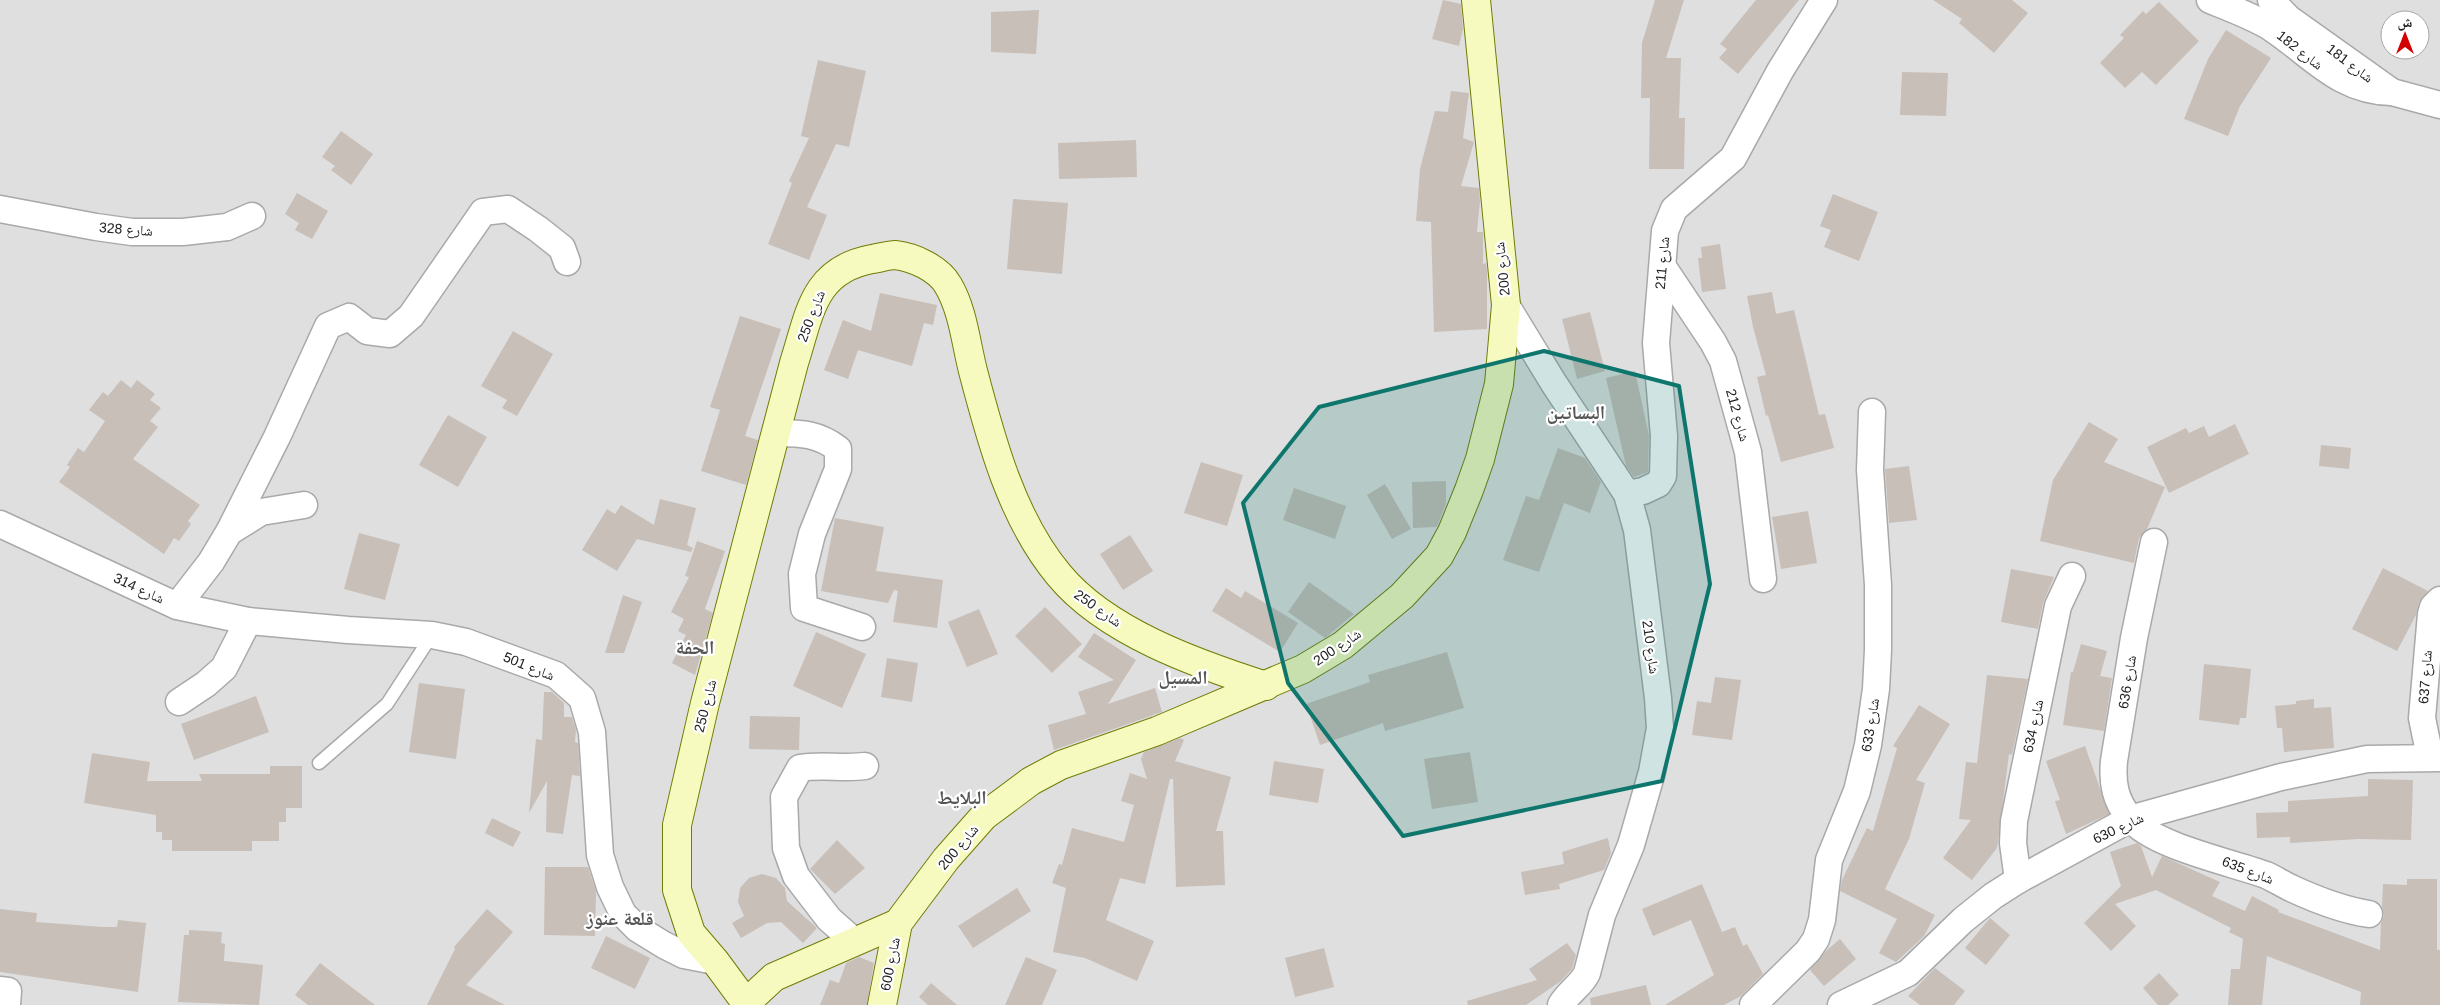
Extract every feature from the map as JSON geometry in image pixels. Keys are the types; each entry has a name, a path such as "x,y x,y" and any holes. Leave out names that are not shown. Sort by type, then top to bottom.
{"main road":[{"name":"شارع 200","path":"746,1004 774,976 898,923 946,859 984,816 1030,781 1061,765 1157,731 1303,669 1343,646 1402,596 1439,556 1466,498 1480,459 1495,403 1503,350 1506,305 1476,0"},
{"name":"شارع 250","path":"746,1004 715,961 691,933 677,890 677,825 705,703 778,432 794,363 812,308 824,284 852,263 895,255 928,265 948,284 958,309 986,422 1003,468 1028,527 1039,548 1058,574 1087,602 1107,617 1160,646 1266,686"},
{"name":"شارع 600","path":"882,1005 898,923"}],"street":[{"name":"شارع 211","path":"1627,494 1643,491 1658,484 1663,476 1664,436 1656,343 1663,267 1664,231 1674,209 1733,158 1780,71 1824,0"},
{"name":"شارع 182","path":"2210,0 2269,26 2333,76 2376,92 2392,92"},
{"name":"شارع 181","path":"2271,0 2288,18 2392,92 2440,105"},
{"name":"شارع 328","path":"0,208 96,228 132,232 183,232 227,227 252,216"},
{"path":"229,532 277,437 328,326 349,317 367,331 390,334 411,316 483,212 508,209 562,248 567,262"},
{"name":"شارع 212","path":"1663,267 1714,342 1723,360 1748,452 1763,580"},
{"name":"شارع 210","path":"1506,305 1548,375 1627,494 1637,530 1658,698 1660,728 1657,747 1631,845 1602,915 1584,981 1568,994 1561,1005"},
{"name":"شارع 633","path":"1753,1005 1808,951 1816,939 1822,920 1828,860 1857,791 1868,745 1876,689 1878,634 1878,585 1870,470 1872,412"},
{"path":"778,432 796,432 824,438 838,449 838,468 812,534 802,574 804,608 862,627"},
{"name":"شارع 314","path":"0,524 177,606 211,562 229,532 261,512 304,505"},
{"name":"شارع 636","path":"2130,819 2117,799 2112,778 2134,638 2154,542"},
{"name":"شارع 634","path":"2018,880 2013,843 2014,821 2058,606 2072,576"},
{"name":"شارع 637","path":"2435,758 2422,718 2430,614 2433,607 2440,600"},
{"name":"شارع 501","path":"177,606 248,621 432,635 466,642 556,676 582,698 592,732 600,855 610,887 623,914 638,928 664,945 684,955 715,961"},
{"path":"179,702 206,684 224,668 248,621"},
{"name":"شارع 630","path":"1841,1005 1908,973 1974,909 2018,880 2130,819 2198,799 2344,763 2367,759 2435,758"},
{"path":"855,942 829,919 796,876 786,848 784,797 800,768 812,766 847,768 865,766"},
{"name":"شارع 635","path":"2130,819 2155,837 2268,876 2315,899 2351,911 2369,914"},
{"path":"0,990 8,991 7,1005"}],"lane":[{"path":"319,763 387,704 432,635"}],"highlighted area":[{"path":"1544,351 1679,386 1710,584 1662,781 1403,836 1288,683 1243,503 1319,407"}],"shaded area":[{"path":"0,0 2440,0 2440,1005 0,1005"}],"building":[{"path":"1443,0 1461,4 1463,29 1459,46 1432,39"},
{"path":"1655,0 1684,0 1666,58 1681,58 1679,118 1685,118 1684,169 1649,169 1650,98 1641,98 1642,43"},
{"path":"1756,0 1799,0 1738,74 1719,58 1727,49 1720,44"},
{"path":"1933,0 2012,0 2028,13 1994,53 1959,23 1962,19"},
{"path":"2159,2 2199,41 2156,85 2142,72 2125,88 2100,63 2124,38 2120,35 2143,11 2146,14"},
{"path":"1039,10 1036,54 991,52 991,12"},
{"path":"2226,30 2271,58 2240,106 2228,136 2184,119 2208,59"},
{"path":"818,60 866,71 849,147 836,144 807,207 827,215 809,260 768,244 792,183 789,181 809,138 801,136"},
{"path":"1902,72 1948,73 1946,116 1900,115"},
{"path":"1451,91 1469,93 1463,138 1474,142 1461,186 1479,188 1480,201 1477,232 1483,232 1483,264 1486,263 1487,271 1487,329 1434,332 1431,222 1416,221 1420,169 1435,111 1448,112"},
{"path":"341,131 373,154 351,185 331,170 335,166 322,157"},
{"path":"1136,140 1137,177 1059,179 1058,143"},
{"path":"297,193 328,211 312,239 295,230 299,223 285,214"},
{"path":"1833,194 1878,212 1859,261 1824,247 1831,230 1820,226"},
{"path":"1013,199 1068,203 1062,274 1007,269"},
{"path":"1720,244 1726,289 1702,292 1698,258 1702,258 1701,247"},
{"path":"1772,292 1776,314 1794,310 1819,415 1825,414 1834,448 1781,462 1768,415 1766,416 1757,377 1766,375 1747,296"},
{"path":"880,293 937,305 933,325 924,323 912,366 858,350 848,379 824,370 843,320 871,331"},
{"path":"1590,312 1605,371 1577,379 1562,319"},
{"path":"740,316 781,329 745,436 758,440 746,485 701,471 720,410 710,407"},
{"path":"513,331 553,354 517,416 502,408 507,400 481,386"},
{"path":"1635,371 1649,436 1648,472 1634,477 1626,466 1606,378"},
{"path":"121,380 131,388 137,380 155,394 150,400 161,408 150,421 158,427 133,459 200,505 188,521 191,524 179,541 174,538 164,554 59,482 70,467 67,465 78,448 84,452 105,421 89,410 103,392 108,396"},
{"path":"448,415 487,437 458,487 419,465"},
{"path":"2089,422 2118,439 2104,462 2165,487 2147,529 2139,538 2134,563 2040,541 2053,480"},
{"path":"2235,424 2249,454 2169,493 2147,447 2186,428 2189,433 2204,426 2209,437"},
{"path":"2321,445 2351,448 2349,469 2319,466"},
{"path":"1558,448 1585,458 1601,482 1590,513 1564,503 1539,572 1503,560 1526,496 1539,500"},
{"path":"1201,462 1243,475 1227,526 1184,513"},
{"path":"1909,466 1917,520 1889,523 1885,469"},
{"path":"1446,481 1446,504 1437,527 1413,528 1412,482"},
{"path":"1385,484 1411,529 1392,539 1367,495"},
{"path":"1294,488 1346,506 1335,539 1283,520"},
{"path":"660,499 696,508 687,545 693,548 691,552 637,539 617,571 582,550 607,509 615,514 621,505 654,525"},
{"path":"1808,511 1817,563 1781,569 1772,517"},
{"path":"835,518 884,527 876,571 943,580 937,628 893,622 898,591 894,590 888,603 821,591"},
{"path":"359,533 400,544 385,600 344,589"},
{"path":"1130,535 1153,571 1123,590 1100,554"},
{"path":"697,541 725,551 705,609 713,613 695,675 672,663 686,635 678,631 684,619 671,612 689,577 685,576"},
{"path":"2383,568 2428,591 2419,602 2416,615 2397,651 2352,629"},
{"path":"2011,569 2054,577 2043,603 2038,629 2001,622"},
{"path":"1309,582 1354,614 1325,638 1288,612"},
{"path":"1226,588 1241,598 1245,591 1298,623 1280,652 1212,611"},
{"path":"623,595 642,602 624,653 605,653"},
{"path":"1045,607 1082,644 1052,673 1015,636"},
{"path":"979,609 998,654 967,667 948,622"},
{"path":"816,632 866,654 842,708 793,686"},
{"path":"1094,633 1136,660 1108,704 1155,688 1162,712 1054,750 1048,725 1086,714 1078,692 1114,680 1078,657"},
{"path":"2081,644 2107,651 2100,676 2112,678 2104,731 2063,725 2071,672 2073,672"},
{"path":"1447,652 1464,708 1385,731 1383,723 1320,745 1306,704 1370,682 1368,675"},
{"path":"887,658 918,663 912,702 881,697"},
{"path":"2204,664 2251,669 2246,718 2240,718 2239,725 2199,720"},
{"path":"1987,675 2028,679 2012,755 2009,754 1997,848 1972,880 1943,858 1971,820 1959,819 1966,762 1977,763"},
{"path":"1715,677 1741,680 1732,740 1692,735 1697,701 1711,703"},
{"path":"419,683 465,689 456,759 409,752"},
{"path":"544,692 552,692 564,703 564,717 572,717 576,730 575,742 578,743 580,776 572,775 563,834 546,832 547,781 529,813 536,739 542,740"},
{"path":"256,696 269,732 194,760 181,724"},
{"path":"2314,699 2314,708 2331,707 2334,748 2284,752 2282,728 2277,728 2275,706 2296,704 2296,701"},
{"path":"1919,705 1950,724 1916,780 1925,783 1909,839 1885,889 1935,915 1924,936 1896,962 1879,953 1897,919 1840,891 1842,880 1867,828 1873,831 1897,748 1893,746"},
{"path":"750,716 800,717 799,750 749,749"},
{"path":"1180,738 1184,740 1175,761 1231,777 1216,831 1223,831 1225,885 1176,887 1173,779 1170,779 1145,884 1120,878 1106,920 1154,941 1137,981 1085,958 1053,952 1066,888 1052,883 1059,864 1062,865 1072,828 1124,842 1134,805 1121,801 1130,773 1147,779 1141,759 1144,752"},
{"path":"2085,746 2109,814 2066,834 2055,801 2060,800 2046,761"},
{"path":"1470,752 1478,802 1432,809 1424,759"},
{"path":"92,753 150,762 147,781 202,781 199,774 270,774 270,766 302,766 302,808 286,808 286,822 279,822 279,841 252,841 252,851 172,851 172,840 162,840 162,832 156,832 156,815 84,803"},
{"path":"1274,761 1324,769 1318,803 1269,795"},
{"path":"2368,779 2413,780 2411,840 2359,839 2290,843 2290,837 2257,838 2256,813 2288,812 2288,801 2368,796"},
{"path":"492,818 521,832 513,847 485,833"},
{"path":"1608,838 1611,853 1604,870 1559,884 1560,889 1525,895 1521,872 1564,864 1562,852"},
{"path":"837,840 865,868 835,894 810,869"},
{"path":"2137,843 2141,846 2152,877 2162,856 2220,882 2212,896 2245,911 2252,896 2279,910 2278,912 2380,950 2381,923 2384,916 2382,907 2383,884 2407,885 2407,879 2437,879 2437,950 2440,950 2440,1005 2360,1005 2361,992 2267,956 2262,1005 2228,1005 2231,969 2240,969 2243,939 2229,932 2231,928 2156,890 2115,904 2136,926 2111,951 2084,923 2121,886 2110,852"},
{"path":"545,867 588,867 596,891 595,936 544,935"},
{"path":"762,874 776,878 785,888 787,901 817,928 803,943 781,922 767,923 741,938 732,923 744,916 738,902 740,888 749,878"},
{"path":"1702,884 1722,932 1735,927 1743,946 1747,944 1763,974 1741,996 1724,1005 1665,1005 1714,975 1691,920 1653,936 1642,909"},
{"path":"1017,888 1031,911 973,948 958,926"},
{"path":"0,909 37,913 36,922 103,927 117,927 118,920 146,923 138,992 0,972"},
{"path":"487,909 513,932 466,985 505,1005 427,1005 455,949 454,947"},
{"path":"1990,918 2010,935 1986,965 1965,948"},
{"path":"189,930 222,932 221,943 225,944 224,961 263,965 259,1005 178,1002 184,935 189,935"},
{"path":"606,936 650,958 635,989 591,968"},
{"path":"1840,939 1856,959 1824,986 1810,970 1827,950"},
{"path":"1567,943 1576,955 1572,969 1561,981 1526,1005 1468,1005 1467,1001 1537,980 1529,969"},
{"path":"1324,948 1334,987 1295,997 1285,958"},
{"path":"859,957 874,963 867,1005 820,1005 830,980 839,983 846,963"},
{"path":"1026,957 1057,970 1042,1005 1005,1005"},
{"path":"320,963 375,1005 308,1005 295,995"},
{"path":"1935,968 1965,991 1954,1005 1920,1005 1908,996"},
{"path":"2159,973 2179,995 2168,1005 2158,1005 2143,988"},
{"path":"931,983 957,1005 928,1005 919,997"},
{"path":"1646,985 1651,1005 1591,1005 1590,998"}],"district":[{"name":"البساتين","path":"1576,412"},
{"name":"الحفة","path":"695,647"},
{"name":"المسيل","path":"1183,677"},
{"name":"البلايط","path":"962,797"},
{"name":"قلعة عنوز","path":"620,918"}]}
